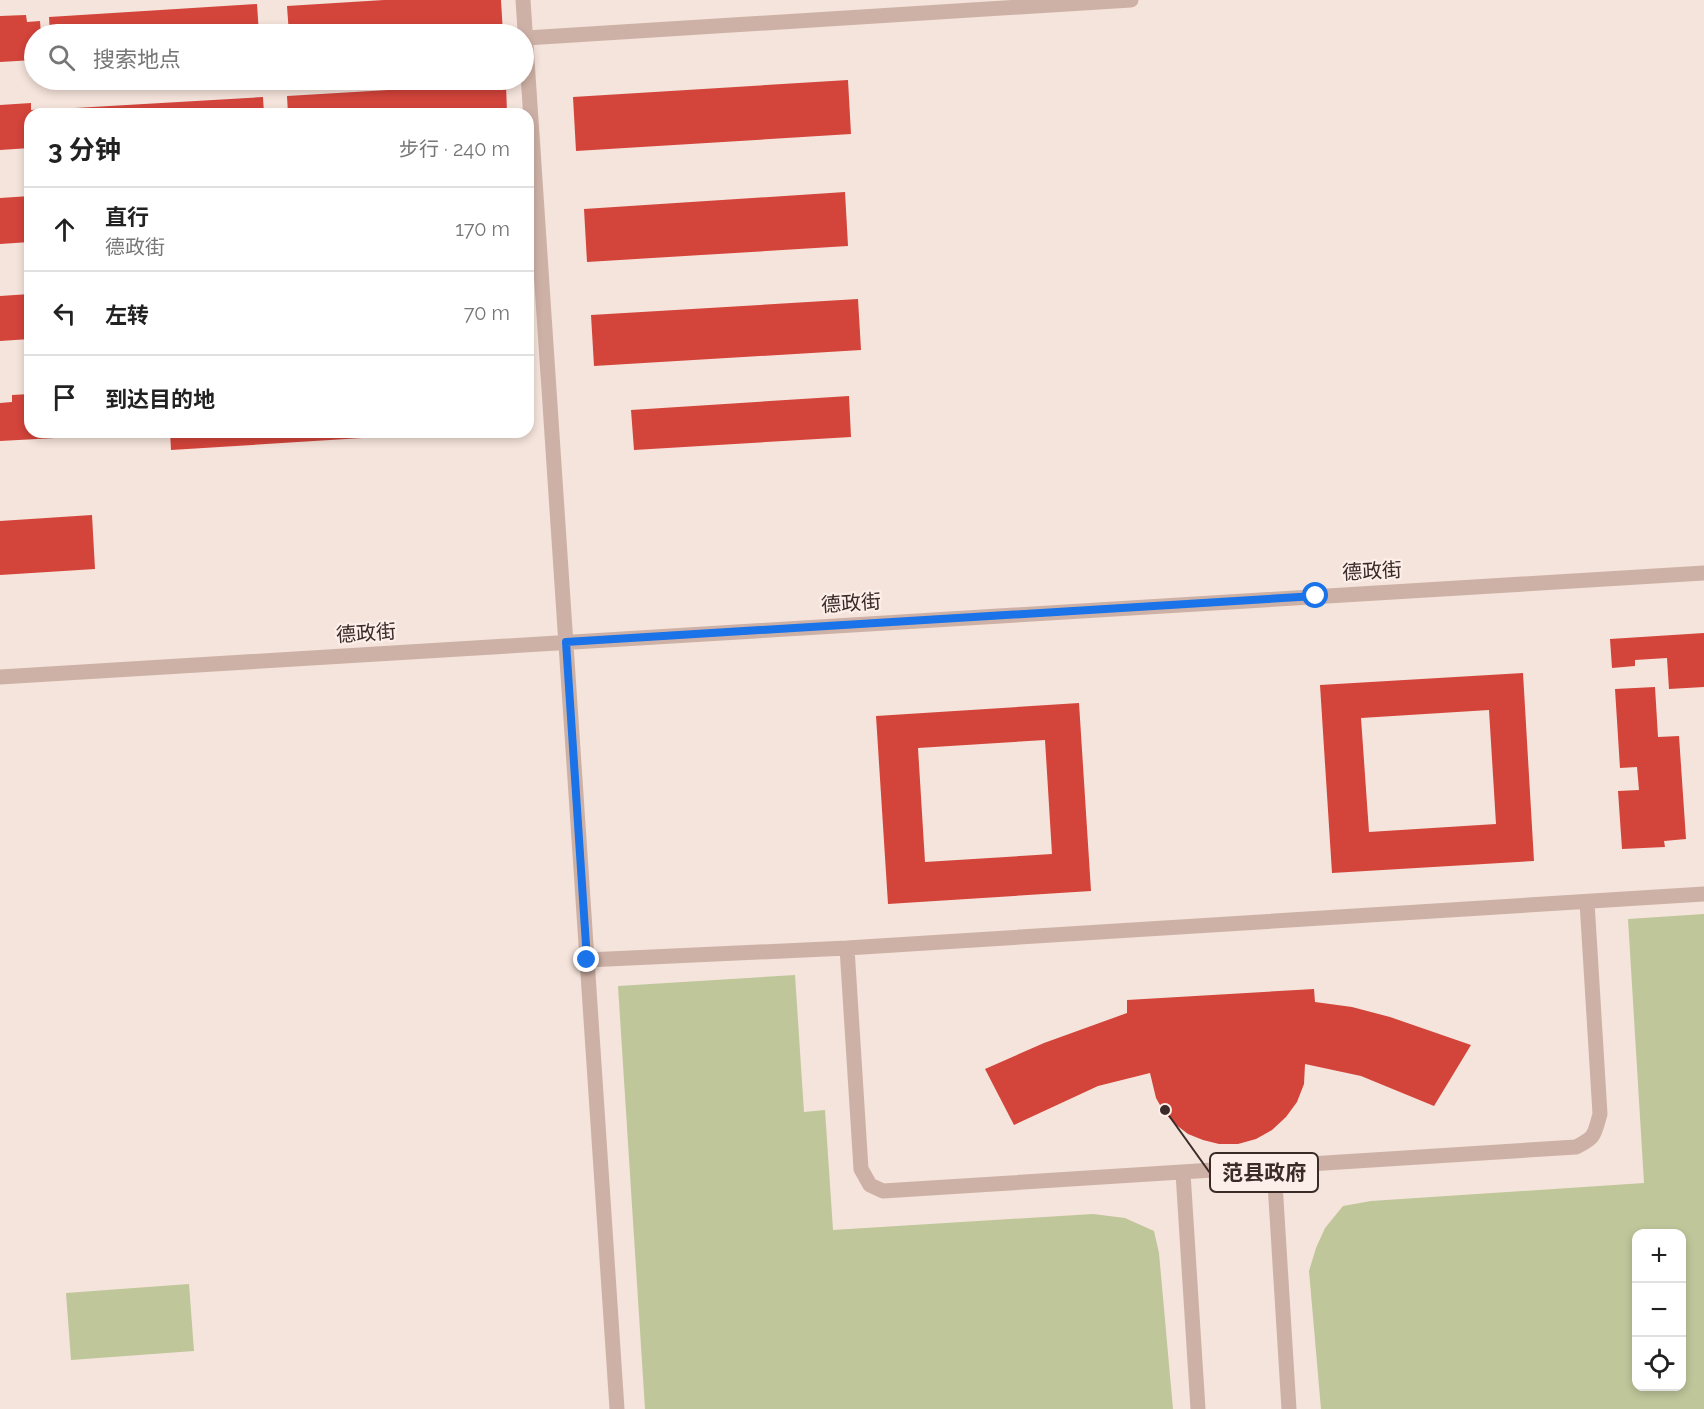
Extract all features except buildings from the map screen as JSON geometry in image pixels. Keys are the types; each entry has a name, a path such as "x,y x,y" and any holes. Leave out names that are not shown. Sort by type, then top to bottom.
{"street":[{"path":"523,0 525,24"},
{"path":"534,38 1131,0"},
{"path":"529,90 531,108"},
{"path":"534,160 617,1409"},
{"name":"德政街","path":"0,677 1704,573"},
{"path":"587,960 847,948 1704,894"},
{"path":"847,948 861,1168 870,1185 883,1191 1183,1173 1576,1148 1589,1140 1595,1135 1600,1114 1587,902"},
{"path":"1274,1167 1289,1409"},
{"path":"1183,1173 1198,1409"}],"green space":[{"path":"1704,914 1704,1409 1321,1409 1309,1271 1325,1228 1343,1206 1371,1201 1644,1183 1628,919"},
{"path":"795,975 804,1112 825,1110 833,1230 1093,1214 1125,1218 1154,1231 1159,1253 1173,1409 645,1409 618,986"},
{"path":"189,1284 194,1351 71,1360 66,1293"}],"place":[{"name":"范县政府","path":"1165,1110"}],"route":[{"path":"587,960 566,642 1316,596"}]}
